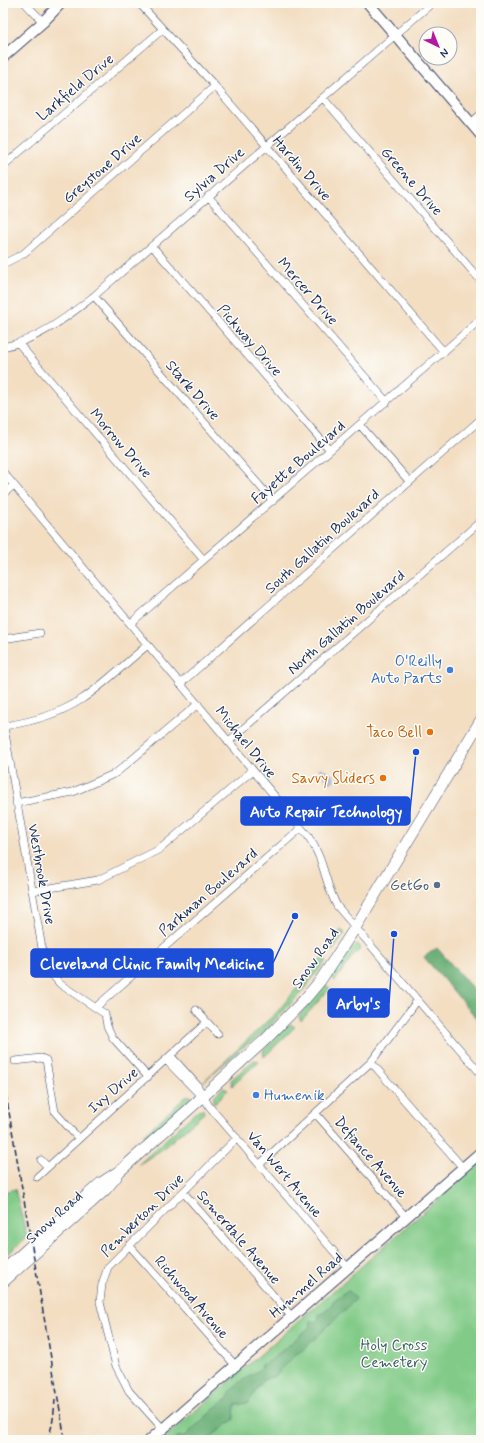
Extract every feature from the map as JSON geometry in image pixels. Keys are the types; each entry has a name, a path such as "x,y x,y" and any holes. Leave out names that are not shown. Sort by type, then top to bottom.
{"main road":[{"name":"Snow Road","path":"3,1282 106,1189 121,1170 266,1039 304,1000 320,981 355,928 481,720"},
{"name":"Snow Road","path":"3,1271 101,1183 121,1170"}],"street":[{"path":"25,3 43,22"},
{"path":"3,57 43,22 61,3"},
{"name":"Hardin Drive","path":"139,3 215,86 444,352"},
{"path":"368,3 481,135"},
{"name":"Sylvia Drive","path":"3,346 19,344 60,322 94,296 432,3"},
{"name":"Larkfield Drive","path":"3,166 163,29"},
{"name":"Greystone Drive","path":"3,264 23,254 215,86"},
{"name":"Greene Drive","path":"324,98 481,281"},
{"path":"471,123 481,114"},
{"name":"Mercer Drive","path":"208,196 387,402"},
{"name":"Pickway Drive","path":"152,246 330,450"},
{"name":"Stark Drive","path":"94,296 273,501"},
{"name":"Fayette Boulevard","path":"131,623 481,320"},
{"name":"Morrow Drive","path":"19,344 204,559"},
{"name":"South Gallatin Boulevard","path":"180,684 481,419"},
{"path":"360,425 409,481"},
{"name":"Michael Drive","path":"3,472 131,623 252,771 301,828 319,853 332,898 336,906 481,1074"},
{"path":"3,494 14,485"},
{"name":"North Gallatin Boulevard","path":"228,742 481,521"},
{"path":"3,639 40,633"},
{"path":"3,723 31,722 82,699 148,644"},
{"path":"16,803 73,792 116,773 198,704"},
{"name":"Westbrook Drive","path":"3,723 43,954 50,972 60,984 96,1007"},
{"path":"32,892 98,880 160,849 252,771"},
{"name":"Parkman Boulevard","path":"96,1007 301,828"},
{"path":"260,1164 371,1062 417,1001"},
{"path":"96,1007 105,1014 107,1026 113,1038 148,1077"},
{"path":"196,1010 218,1034"},
{"name":"Ivy Drive","path":"37,1177 207,1022"},
{"path":"15,1061 41,1058 46,1060 55,1112 78,1138"},
{"name":"Van Wert Avenue","path":"169,1058 197,1086 202,1096 348,1268"},
{"path":"371,1062 463,1168"},
{"name":"Defiance Avenue","path":"316,1114 406,1217"},
{"name":"Pemberton Drive","path":"163,1429 129,1391 116,1366 100,1302 102,1284 108,1267 237,1138"},
{"name":"Hummel Road","path":"150,1440 481,1152"},
{"path":"41,1160 48,1166"},
{"name":"Somerdale Avenue","path":"183,1192 292,1317"},
{"name":"Richwood Avenue","path":"129,1245 235,1365"}],"green space":[{"path":"341,930 345,933 333,950 328,950"},
{"path":"358,944 361,949 354,954 335,981 331,976 350,950"},
{"path":"437,948 481,998 481,1023 424,957"},
{"path":"324,956 326,961 299,995 262,1034 241,1049 203,1082 277,1012"},
{"path":"325,985 330,988 301,1021 299,1016"},
{"path":"290,1024 295,1027 264,1057 263,1051"},
{"path":"254,1060 259,1061 232,1086 231,1080"},
{"path":"223,1088 228,1090 216,1102 213,1102 214,1096"},
{"path":"188,1095 192,1097 147,1137 143,1135"},
{"path":"203,1109 204,1113 161,1150 138,1165 198,1110"},
{"name":"Holy Cross Cemetery","path":"481,1162 481,1440 162,1440"},
{"path":"15,1189 27,1237 7,1255 3,1251 3,1192"},
{"path":"349,1291 356,1299 303,1350 296,1354 275,1376 263,1380 248,1403 235,1405 234,1419 207,1440 174,1440 177,1437 185,1436 224,1400 228,1399 233,1388 237,1384 262,1368 261,1365 270,1361 311,1326 310,1320 316,1322 319,1314 323,1313 332,1305 333,1301 345,1292"}],"water":[{"path":"321,768 333,776 334,780 328,782 319,769"}],"railway":[{"path":"3,1077 65,1440"},
{"path":"47,1440 54,1415 55,1399"}],"place":[{"name":"O'Reilly Auto Parts","path":"450,670"},
{"name":"Taco Bell","path":"430,732"},
{"name":"Auto Repair Technology","path":"416,752"},
{"name":"Savvy Sliders","path":"383,778"},
{"name":"GetGo","path":"437,885"},
{"name":"Cleveland Clinic Family Medicine","path":"295,916"},
{"name":"Arby's","path":"394,934"},
{"name":"Humenik","path":"256,1095"}]}
